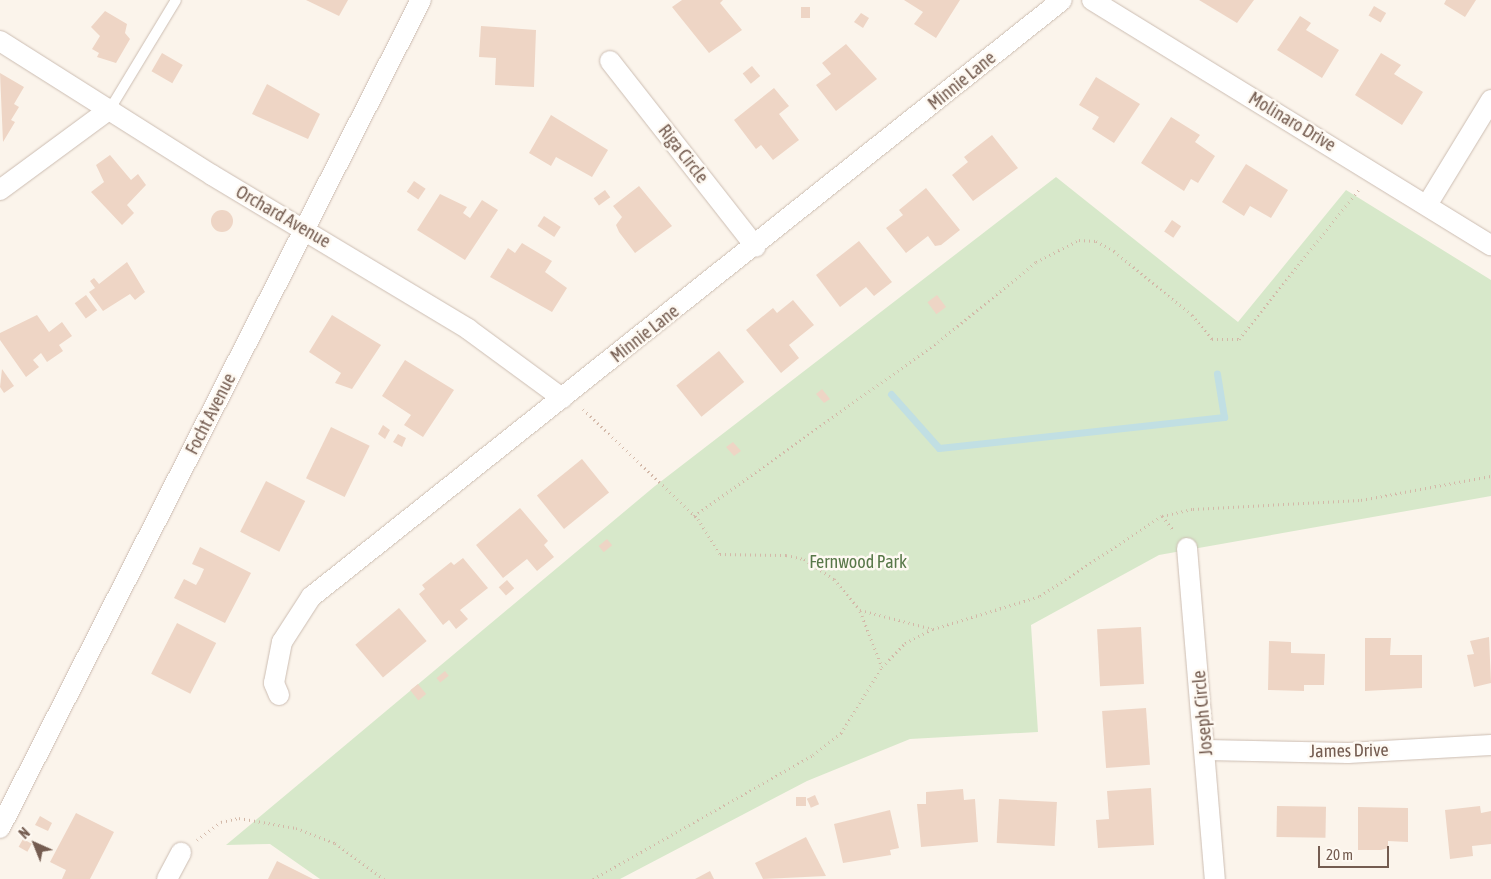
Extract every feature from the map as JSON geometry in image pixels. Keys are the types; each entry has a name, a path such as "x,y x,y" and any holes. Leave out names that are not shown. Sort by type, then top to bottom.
{"street":[{"name":"Focht Avenue","path":"0,828 303,228 421,0"},
{"name":"Minnie Lane","path":"280,696 275,668 282,642 312,597 756,246 1062,0"},
{"name":"Molinaro Drive","path":"1092,0 1491,245"},
{"name":"Orchard Avenue","path":"0,41 492,344 566,396"},
{"name":"Riga Circle","path":"610,61 756,246"},
{"path":"1427,205 1491,100"},
{"path":"0,190 110,109"},
{"name":"Joseph Circle","path":"1187,548 1206,750 1215,879"},
{"name":"James Drive","path":"1206,750 1348,753 1491,745"},
{"path":"167,879 181,852"}],"lane":[{"path":"110,109 176,0"}],"path":[{"path":"694,516 938,342 1036,262 1079,240 1096,241 1114,252 1192,315 1212,339 1239,339 1374,172"},
{"path":"566,396 694,516 706,530 720,554 786,555 804,560 834,579 860,610 882,667"},
{"path":"593,879 812,755 841,733 882,667 905,643 933,629 1040,596 1162,516 1193,509 1361,500 1491,476"},
{"path":"860,610 933,629"},
{"path":"181,852 221,822 239,818 296,828 335,843 384,879"}],"green space":[{"name":"Fernwood Park","path":"1056,177 1238,322 1346,190 1491,280 1491,496 1159,555 1031,625 1038,732 910,739 807,781 620,879 320,879 270,844 226,845 655,486"}],"building":[{"path":"306,0 348,0 339,16"},
{"path":"682,0 723,0 720,3 742,30 709,53 672,7"},
{"path":"904,0 960,0 936,38 914,24 923,12"},
{"path":"1199,0 1254,0 1237,23"},
{"path":"1446,0 1476,0 1465,17 1444,4"},
{"path":"1374,6 1386,13 1381,23 1368,16"},
{"path":"801,7 810,7 810,18 801,18"},
{"path":"105,11 127,24 125,33 130,39 116,63 97,57 99,53 92,49 100,36 91,27"},
{"path":"861,13 869,18 863,28 854,22"},
{"path":"1300,16 1311,23 1306,30 1339,50 1322,78 1277,50"},
{"path":"481,26 536,30 534,87 495,85 496,58 479,57"},
{"path":"846,44 877,79 836,111 816,85 831,74 822,63"},
{"path":"162,53 183,65 172,83 152,71"},
{"path":"1381,53 1401,65 1394,74 1423,92 1402,125 1355,95"},
{"path":"752,66 760,76 751,84 743,74"},
{"path":"0,73 24,87 14,104 19,107 11,120 15,122 3,142"},
{"path":"1096,77 1140,104 1114,143 1092,129 1099,117 1079,105"},
{"path":"267,84 320,114 308,139 252,114"},
{"path":"774,88 789,106 779,114 799,140 773,160 761,145 756,149 734,120"},
{"path":"551,115 608,150 592,177 556,157 551,166 529,153"},
{"path":"1171,117 1200,135 1195,142 1215,156 1198,183 1191,179 1184,191 1141,163"},
{"path":"992,135 1018,168 973,201 952,175 968,162 964,157"},
{"path":"110,155 131,180 138,174 146,185 127,205 134,213 122,225 91,192 104,182 96,165"},
{"path":"1246,164 1288,190 1271,218 1250,206 1244,216 1222,202"},
{"path":"414,181 426,189 418,200 407,192"},
{"path":"639,186 672,226 635,253 619,232 616,225 622,217 613,206"},
{"path":"926,188 960,230 941,245 935,246 928,236 906,253 886,228 903,215 899,210"},
{"path":"605,190 610,197 599,206 594,198"},
{"path":"440,194 467,207 463,213 470,218 482,200 498,210 465,260 417,230"},
{"path":"222,210 230,213 233,221 230,229 222,232 214,229 211,221 214,213"},
{"path":"544,216 561,227 554,237 537,226"},
{"path":"1172,220 1181,226 1173,238 1164,232"},
{"path":"859,241 892,282 874,296 866,287 840,307 816,275"},
{"path":"522,243 552,261 545,272 567,288 552,312 490,277 508,248 515,253"},
{"path":"127,262 145,292 135,300 130,294 103,311 89,292 95,288 90,281 94,278 99,284"},
{"path":"86,295 97,310 86,319 75,303"},
{"path":"937,295 946,307 936,314 927,302"},
{"path":"793,300 814,325 789,345 799,358 781,373 746,330 773,308 777,313"},
{"path":"37,315 49,332 62,322 72,336 59,345 63,351 47,362 41,353 33,360 39,367 26,377 0,340 0,333"},
{"path":"332,315 381,345 352,389 335,383 341,373 309,352"},
{"path":"719,351 744,382 701,417 676,386"},
{"path":"405,360 454,390 423,437 404,425 411,415 382,396"},
{"path":"2,369 14,386 4,393 0,387"},
{"path":"822,389 830,399 824,403 816,394"},
{"path":"383,425 390,430 385,439 378,434"},
{"path":"331,427 370,446 345,497 306,478"},
{"path":"398,434 406,438 402,447 393,442"},
{"path":"733,442 741,451 734,456 726,447"},
{"path":"582,459 609,492 564,529 537,496"},
{"path":"266,481 305,501 279,552 240,532"},
{"path":"520,508 548,541 544,545 554,557 537,571 527,559 503,578 476,545"},
{"path":"607,539 612,545 604,552 599,546"},
{"path":"200,547 251,573 225,623 174,598 184,579 196,585 200,578 204,569 192,564"},
{"path":"463,558 488,588 460,610 468,619 456,629 449,620 443,625 419,594 425,589 422,585 451,562 454,565"},
{"path":"507,580 514,588 506,596 499,587"},
{"path":"399,608 427,641 383,678 355,645"},
{"path":"177,623 216,643 190,694 151,674"},
{"path":"1141,627 1144,684 1100,686 1097,629"},
{"path":"1489,637 1491,683 1474,687 1467,655 1474,654 1470,641"},
{"path":"1365,638 1391,638 1390,655 1422,655 1422,688 1365,691"},
{"path":"1269,641 1291,642 1291,653 1325,654 1324,685 1304,685 1304,691 1268,690"},
{"path":"445,671 449,676 440,683 436,678"},
{"path":"418,684 426,694 418,700 410,690"},
{"path":"1146,708 1150,765 1106,768 1102,711"},
{"path":"1151,788 1154,845 1098,848 1096,820 1109,819 1107,791"},
{"path":"963,789 964,800 975,799 978,842 921,847 917,804 926,804 926,792"},
{"path":"815,795 819,804 811,808 807,799"},
{"path":"796,797 806,797 806,806 796,806"},
{"path":"999,799 1057,802 1055,846 997,843"},
{"path":"1277,806 1326,807 1325,838 1276,837"},
{"path":"1480,806 1481,813 1491,811 1491,844 1472,846 1473,856 1450,859 1445,810"},
{"path":"1358,807 1408,808 1408,842 1388,841 1388,848 1381,850 1358,850"},
{"path":"890,810 899,848 890,850 891,855 843,863 834,824"},
{"path":"76,813 114,832 90,879 62,879 66,870 50,862"},
{"path":"40,816 52,823 48,831 35,825"},
{"path":"806,837 826,876 763,879 755,863"},
{"path":"23,839 32,844 27,852 19,847"},
{"path":"277,861 313,879 268,879"},
{"path":"710,871 714,879 695,879"}],"waterway":[{"path":"891,394 939,448 1224,417 1217,374"}]}
